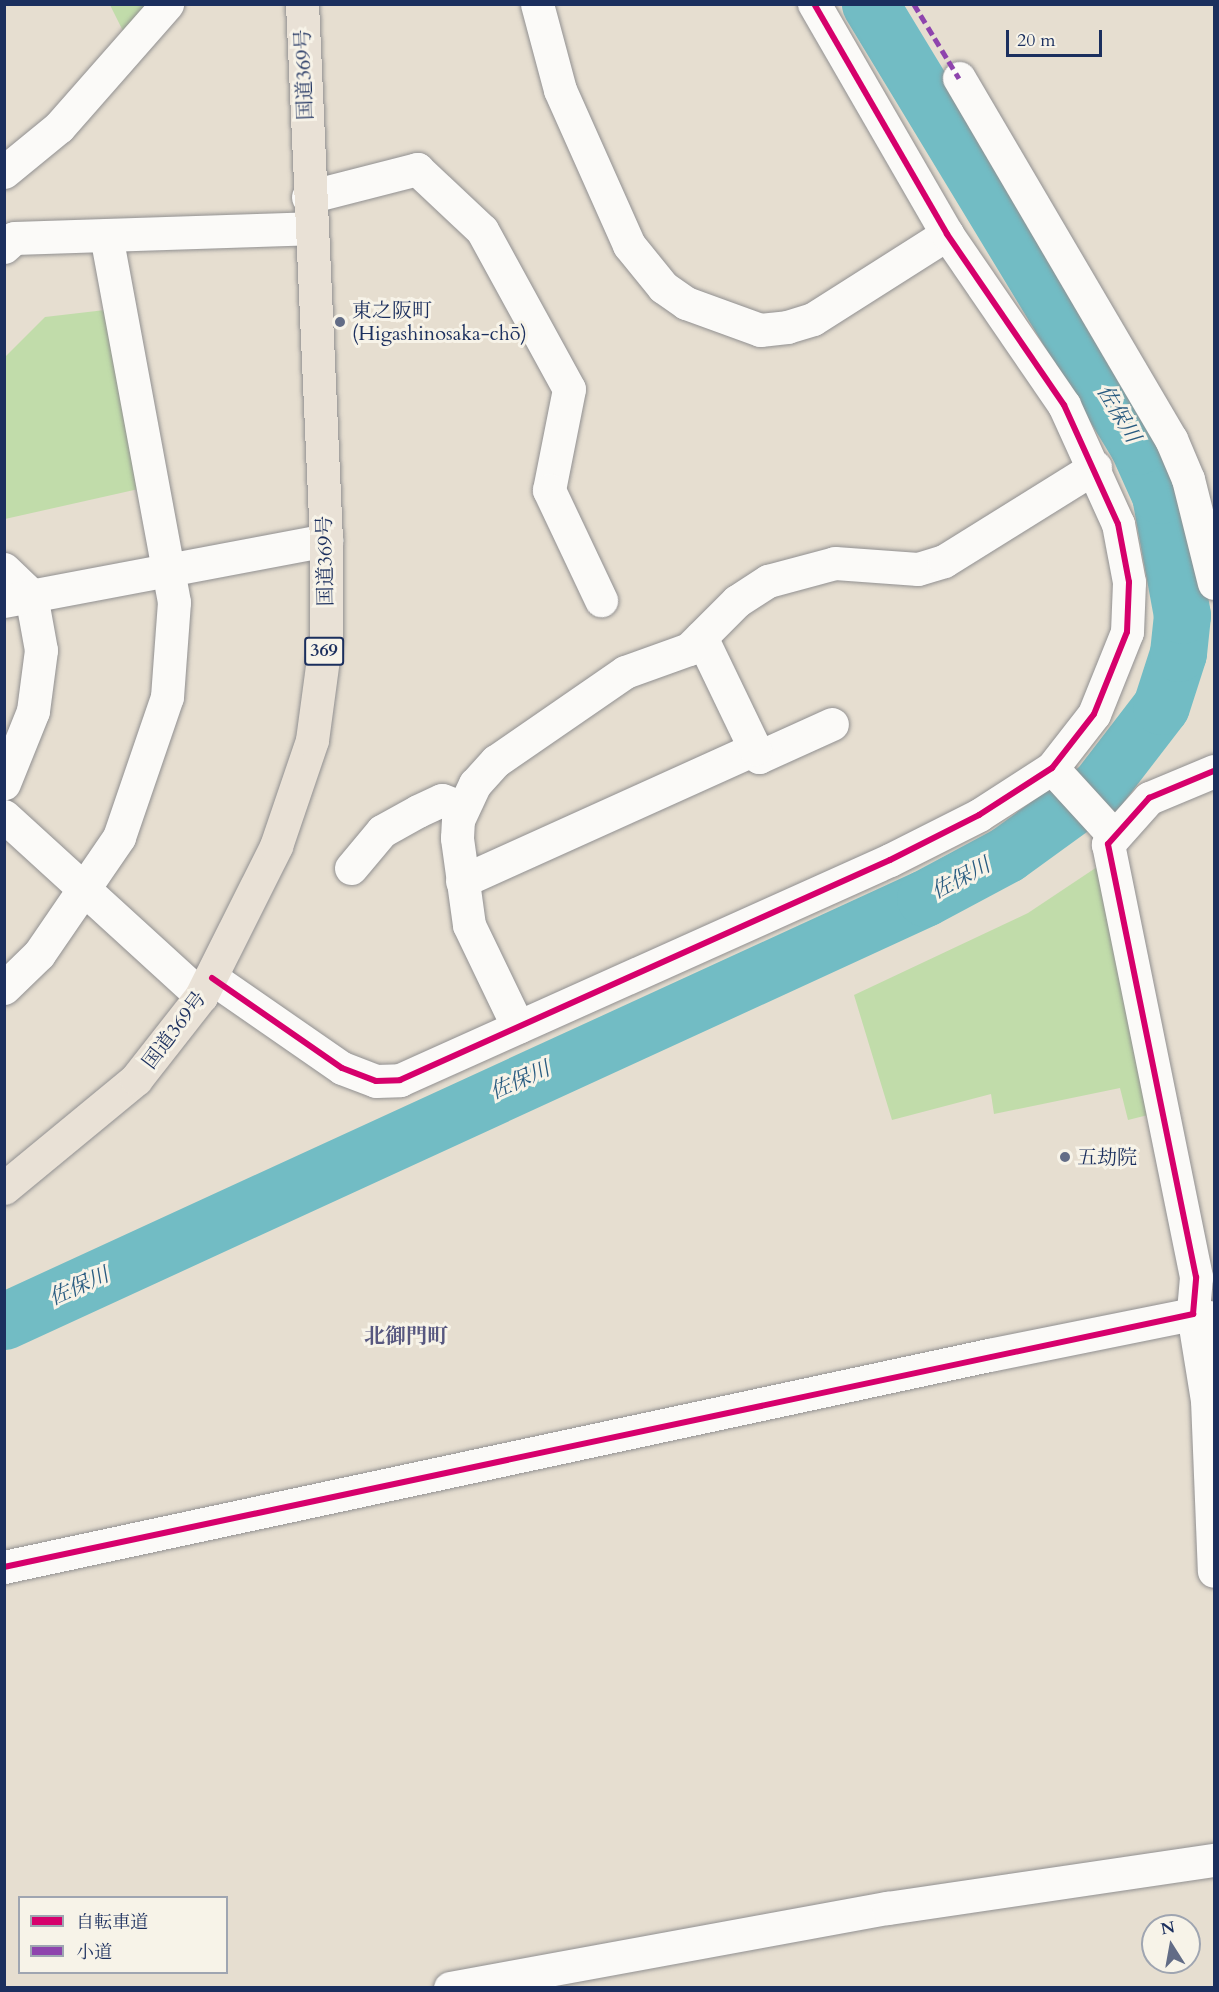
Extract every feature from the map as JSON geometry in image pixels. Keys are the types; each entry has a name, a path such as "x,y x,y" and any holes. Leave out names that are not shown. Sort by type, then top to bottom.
{"highway":[{"name":"国道369号","path":"4,1188 136,1079 206,987 276,846 312,740 326,638 326,540 309,213 302,4"}],"street":[{"path":"4,172 59,127 167,4"},
{"path":"537,4 560,90 628,245 663,287 686,303 760,330 787,327 813,319 947,234"},
{"path":"4,816 86,890 206,987 342,1068 376,1081 417,1074 890,860 1056,774 1109,687 1127,632 1125,552 1095,467 1064,405 1051,393 947,234 814,4"},
{"path":"958,78 1170,439 1188,478 1215,583"},
{"path":"4,247 14,238 106,236 309,213 417,169 482,230 569,389 549,490 601,600"},
{"path":"4,988 39,954 86,890 134,804 167,697 174,602 106,236"},
{"path":"518,1027 469,925 457,838 463,808 496,761 616,677 689,649 737,601 768,581 835,563 918,568 944,561 1095,467"},
{"path":"18,598 326,540"},
{"path":"4,569 41,650 40,682 4,783"},
{"path":"701,637 759,757 832,724"},
{"path":"462,881 755,748"},
{"path":"1215,771 1149,798 1111,834 1108,844 1204,1316 1215,1571"},
{"path":"1056,774 1111,834"},
{"path":"351,868 382,831 418,811 442,800 463,808"},
{"path":"4,1567 1204,1316"},
{"path":"450,1988 530,1980 888,1908 1215,1860"}],"green space":[{"path":"110,5 149,5 124,33"},
{"path":"105,310 143,488 5,519 5,357 45,317"},
{"path":"1097,867 1152,1114 1128,1120 1120,1088 994,1114 991,1094 892,1120 854,995 1028,913"}],"waterway":[{"name":"佐保川","path":"4,1321 925,898 1007,854 1098,788 1161,706 1178,653 1182,615 1160,495 1138,446 870,4"}],"marked path":[{"path":"914,4 959,78"}],"cycle path":[{"path":"212,978 342,1068 376,1081 400,1080 890,860 979,815 1052,768 1094,714 1127,632 1129,582 1118,524 1064,405 947,234 814,4"},
{"path":"4,1567 1193,1314 1196,1277 1108,844 1149,798 1214,771"}],"place":[{"name":"東之阪町 (Higashinosaka-chō)","path":"340,322"},
{"name":"五劫院","path":"1065,1157"}],"district":[{"name":"北御門町","path":"406,1337"}]}
